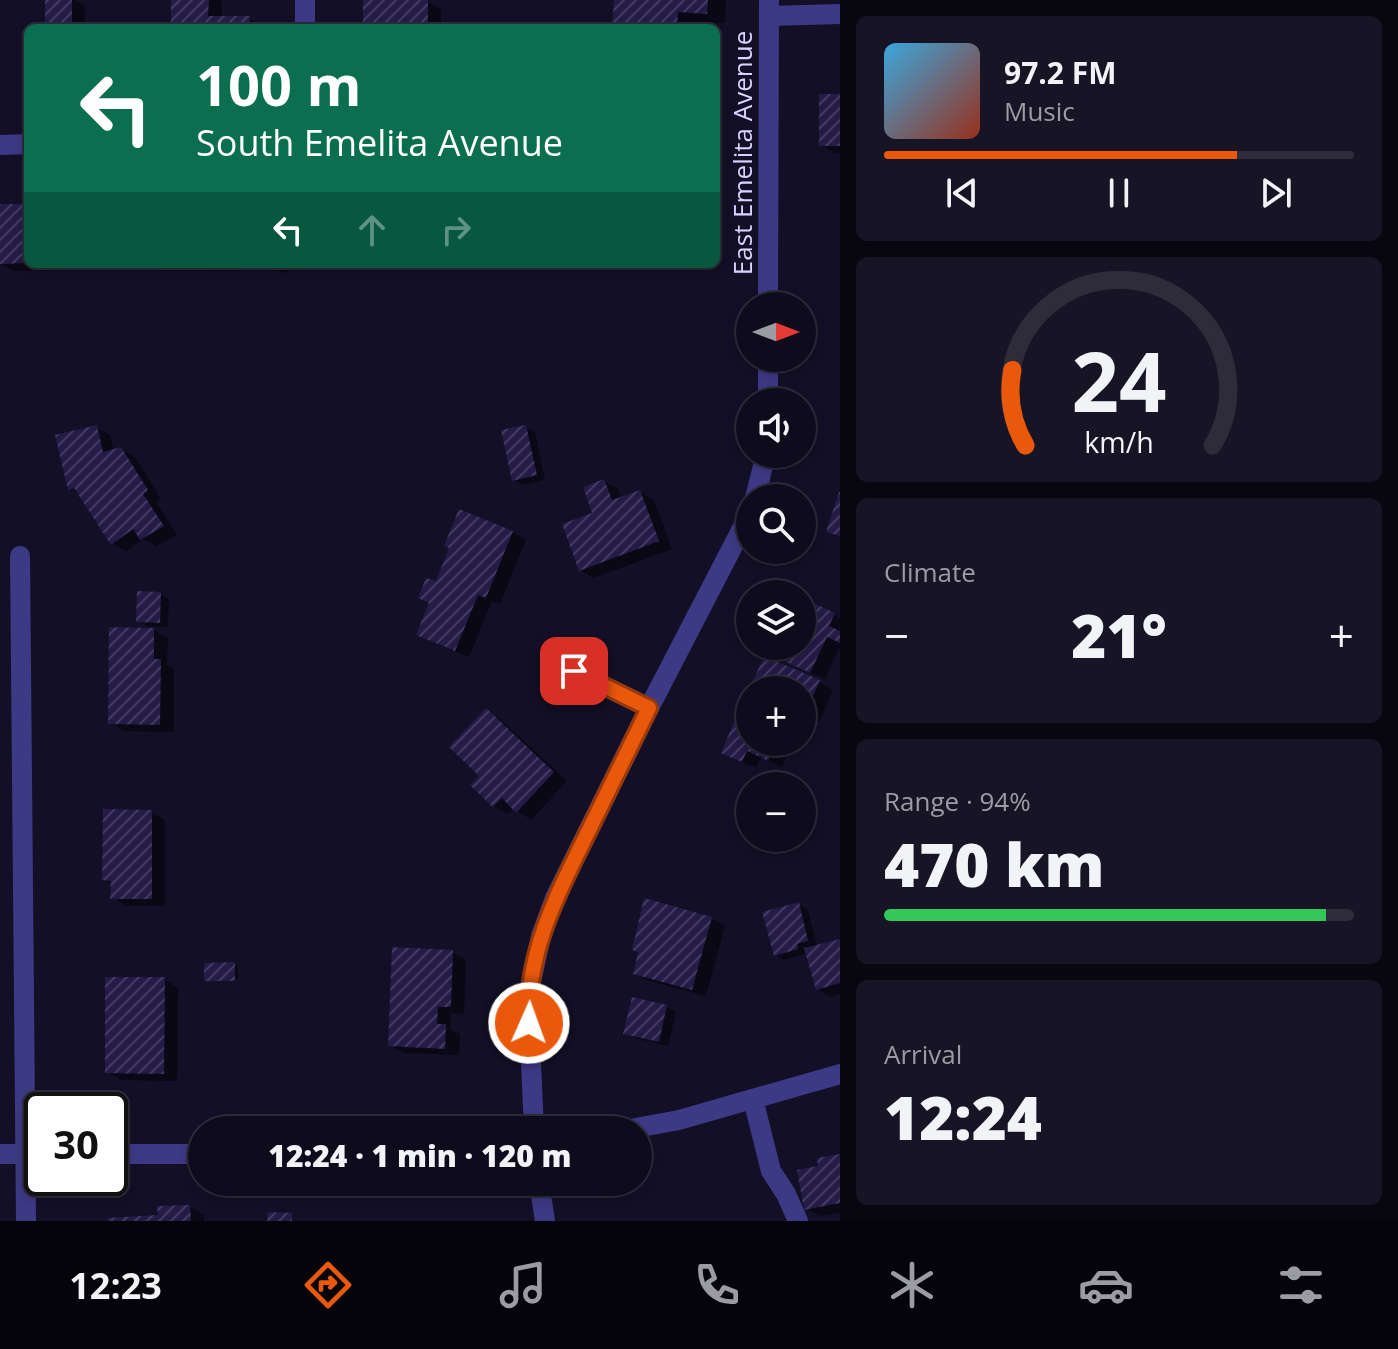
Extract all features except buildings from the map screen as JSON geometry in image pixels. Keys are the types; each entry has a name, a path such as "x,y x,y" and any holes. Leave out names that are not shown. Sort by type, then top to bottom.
{"street":[{"path":"305,0 305,24"},
{"path":"769,8 840,14"},
{"name":"East Emelita Avenue","path":"768,292 769,8"},
{"path":"0,145 24,144"},
{"path":"533,1116 528,996 541,936 555,898 736,540"},
{"path":"20,556 33,1092"},
{"path":"574,671 649,708"},
{"path":"652,1125 840,1074"},
{"path":"753,1099 771,1171 798,1221"},
{"path":"0,1154 24,1154"},
{"path":"128,1154 188,1154"},
{"path":"26,1221 29,1196"},
{"path":"541,1196 545,1221"}],"route":[{"path":"529,1023 528,996 541,936 555,898 649,708 574,671"}]}
